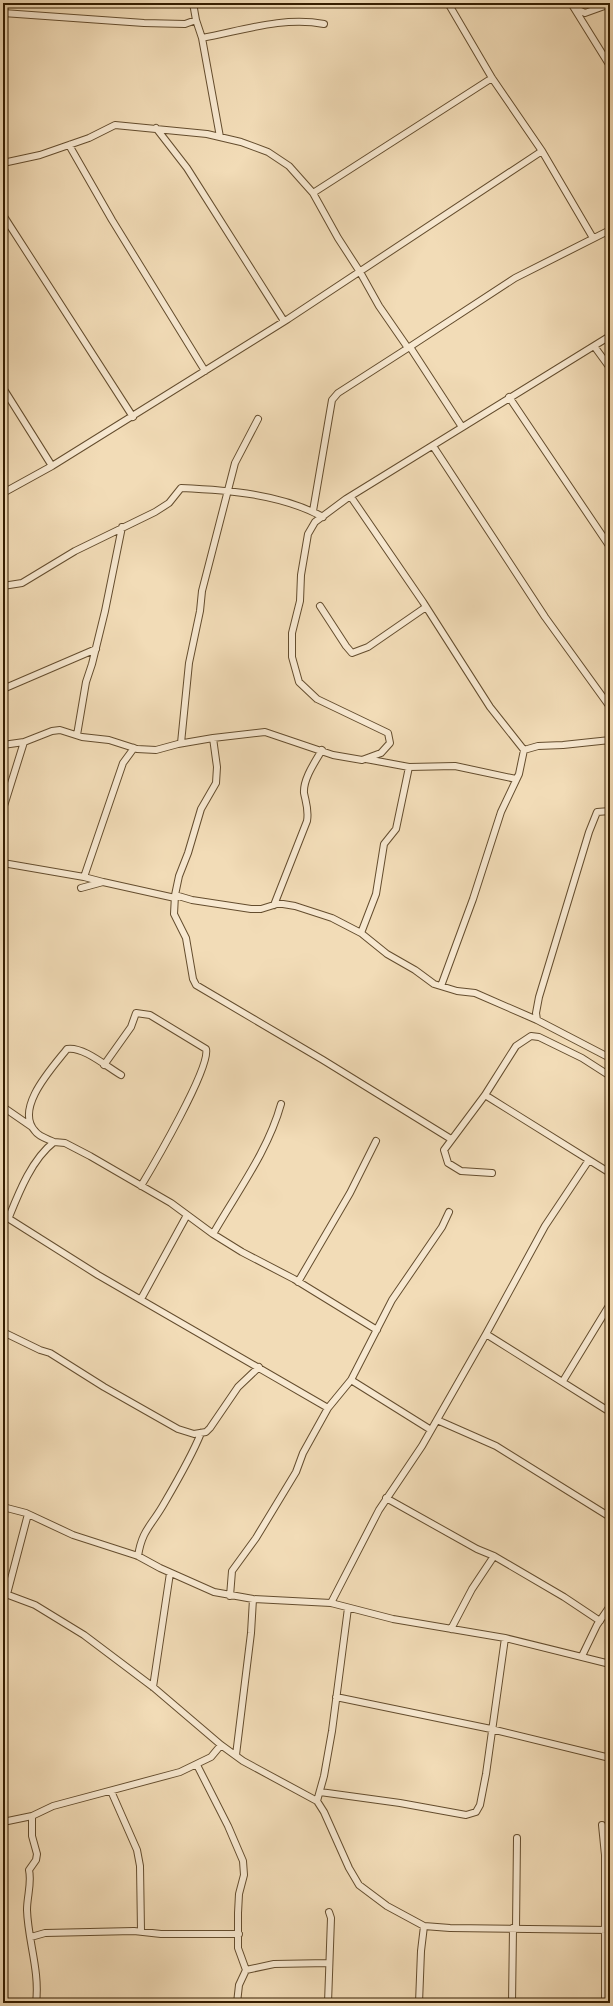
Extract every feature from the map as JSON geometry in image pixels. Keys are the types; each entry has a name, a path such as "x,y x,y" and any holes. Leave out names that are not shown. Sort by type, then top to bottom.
{"street":[{"path":"193,3 196,20 202,38 220,137"},
{"path":"448,3 492,78 542,151 593,238"},
{"path":"572,6 585,13 610,4"},
{"path":"572,6 610,66"},
{"path":"3,13 144,23 185,24 196,20"},
{"path":"202,38 260,26 295,21 324,24"},
{"path":"313,193 492,78"},
{"path":"3,164 40,155 69,145 89,138 116,125 210,134 241,142 268,152 282,161 313,193 379,306 409,347 462,427"},
{"path":"210,134 217,126"},
{"path":"156,128 187,168 284,321"},
{"path":"69,145 112,220 205,371"},
{"path":"3,493 52,466 133,417 360,272 542,151"},
{"path":"3,215 133,417"},
{"path":"313,511 332,400 338,392 515,278 610,230"},
{"path":"366,759 381,753 390,743 388,732 316,699 299,682 292,657 292,633 300,601 301,575 308,534 315,522 351,497 509,397 610,336"},
{"path":"594,346 610,368"},
{"path":"3,388 52,466"},
{"path":"509,397 610,547"},
{"path":"181,743 191,651 200,611 202,591 235,463 258,419"},
{"path":"433,446 541,610 610,707"},
{"path":"3,586 22,583 75,551 155,512 169,503 181,488 266,496 298,505 323,517"},
{"path":"351,497 426,607 490,707 524,750"},
{"path":"77,735 86,682 96,649 122,527"},
{"path":"320,606 352,653 368,647 426,607"},
{"path":"3,689 96,649"},
{"path":"3,745 24,742 52,731 66,731 82,737 109,740 134,748 156,750 181,743 265,732 322,750 333,755 366,759 408,768 455,766 516,779"},
{"path":"213,738 217,767 216,783 201,809 188,853 179,876 175,897 174,914 186,938 193,979 196,984 451,1139"},
{"path":"524,750 538,746 563,746 610,740"},
{"path":"3,809 24,742"},
{"path":"84,877 123,763 134,748"},
{"path":"3,863 84,877 192,900 251,909 261,909 274,905 279,901 293,854 307,821 308,813 304,793 306,781 322,750"},
{"path":"442,986 473,899 501,812 516,779 524,750"},
{"path":"361,933 376,894 384,844 396,829 408,768"},
{"path":"537,1020 536,1014 539,997 589,832 597,812 610,811"},
{"path":"81,888 103,882"},
{"path":"279,901 332,918 361,933 387,954 434,984 476,993 537,1020 610,1058"},
{"path":"104,1064 131,1027 136,1013 150,1015 206,1049 206,1059 183,1108 164,1146 141,1186"},
{"path":"492,1173 461,1171 448,1163 444,1150 485,1095 516,1046 531,1036 539,1037 582,1058 610,1076"},
{"path":"32,1127 30,1110 41,1080 66,1049 74,1049 83,1052 121,1075"},
{"path":"485,1095 610,1173"},
{"path":"213,1234 264,1148 275,1125 281,1104"},
{"path":"3,1107 32,1127 39,1135 54,1142 65,1143 141,1186 242,1252 298,1282 376,1330"},
{"path":"298,1282 350,1193 376,1141"},
{"path":"54,1142 47,1147 21,1186 6,1216 98,1275 328,1408"},
{"path":"331,1603 359,1545 386,1498 437,1420 545,1226 589,1160"},
{"path":"230,1596 232,1571 256,1538 296,1472 303,1453 328,1408 351,1380 392,1300 442,1227 449,1212"},
{"path":"141,1299 187,1215"},
{"path":"563,1381 610,1304"},
{"path":"3,1332 40,1350 50,1353 104,1387 178,1429 194,1434 201,1433 210,1428 238,1387 259,1367"},
{"path":"486,1334 563,1381 610,1412"},
{"path":"351,1380 431,1430"},
{"path":"437,1420 489,1443 520,1460 547,1479 610,1517"},
{"path":"138,1556 142,1536 162,1507 195,1448 201,1433"},
{"path":"386,1498 476,1549 494,1556 564,1597 600,1621"},
{"path":"3,1507 28,1514 73,1535 138,1556 199,1586 230,1596 253,1599 331,1603 393,1619 505,1638 610,1664"},
{"path":"28,1514 5,1593 35,1605 84,1635 153,1687 243,1761 317,1801 324,1812 349,1868 360,1885 387,1906 424,1926 607,1930"},
{"path":"451,1629 472,1590 494,1556"},
{"path":"153,1687 170,1572"},
{"path":"236,1755 251,1633 253,1599"},
{"path":"582,1656 600,1621 610,1606"},
{"path":"317,1801 332,1731 348,1608"},
{"path":"320,1792 400,1803 466,1815 476,1812 480,1805 486,1774 491,1729 505,1638"},
{"path":"336,1697 491,1729 610,1758"},
{"path":"3,1822 32,1816 53,1806 111,1791 197,1765 211,1757 222,1745"},
{"path":"197,1765 244,1861 244,1875 239,1894 238,1948 246,1970 239,1985 237,2003"},
{"path":"111,1791 137,1850 140,1866 141,1931"},
{"path":"32,1816 32,1836 37,1854 36,1860 29,1870 31,1880 28,1886 27,1909 36,1966 36,2003"},
{"path":"602,1825 607,1930 605,2003"},
{"path":"512,2003 517,1838"},
{"path":"328,2003 330,1912"},
{"path":"418,2001 424,1926"},
{"path":"32,1937 45,1933 141,1931 161,1934 239,1934"},
{"path":"246,1970 274,1964 329,1964"}]}
